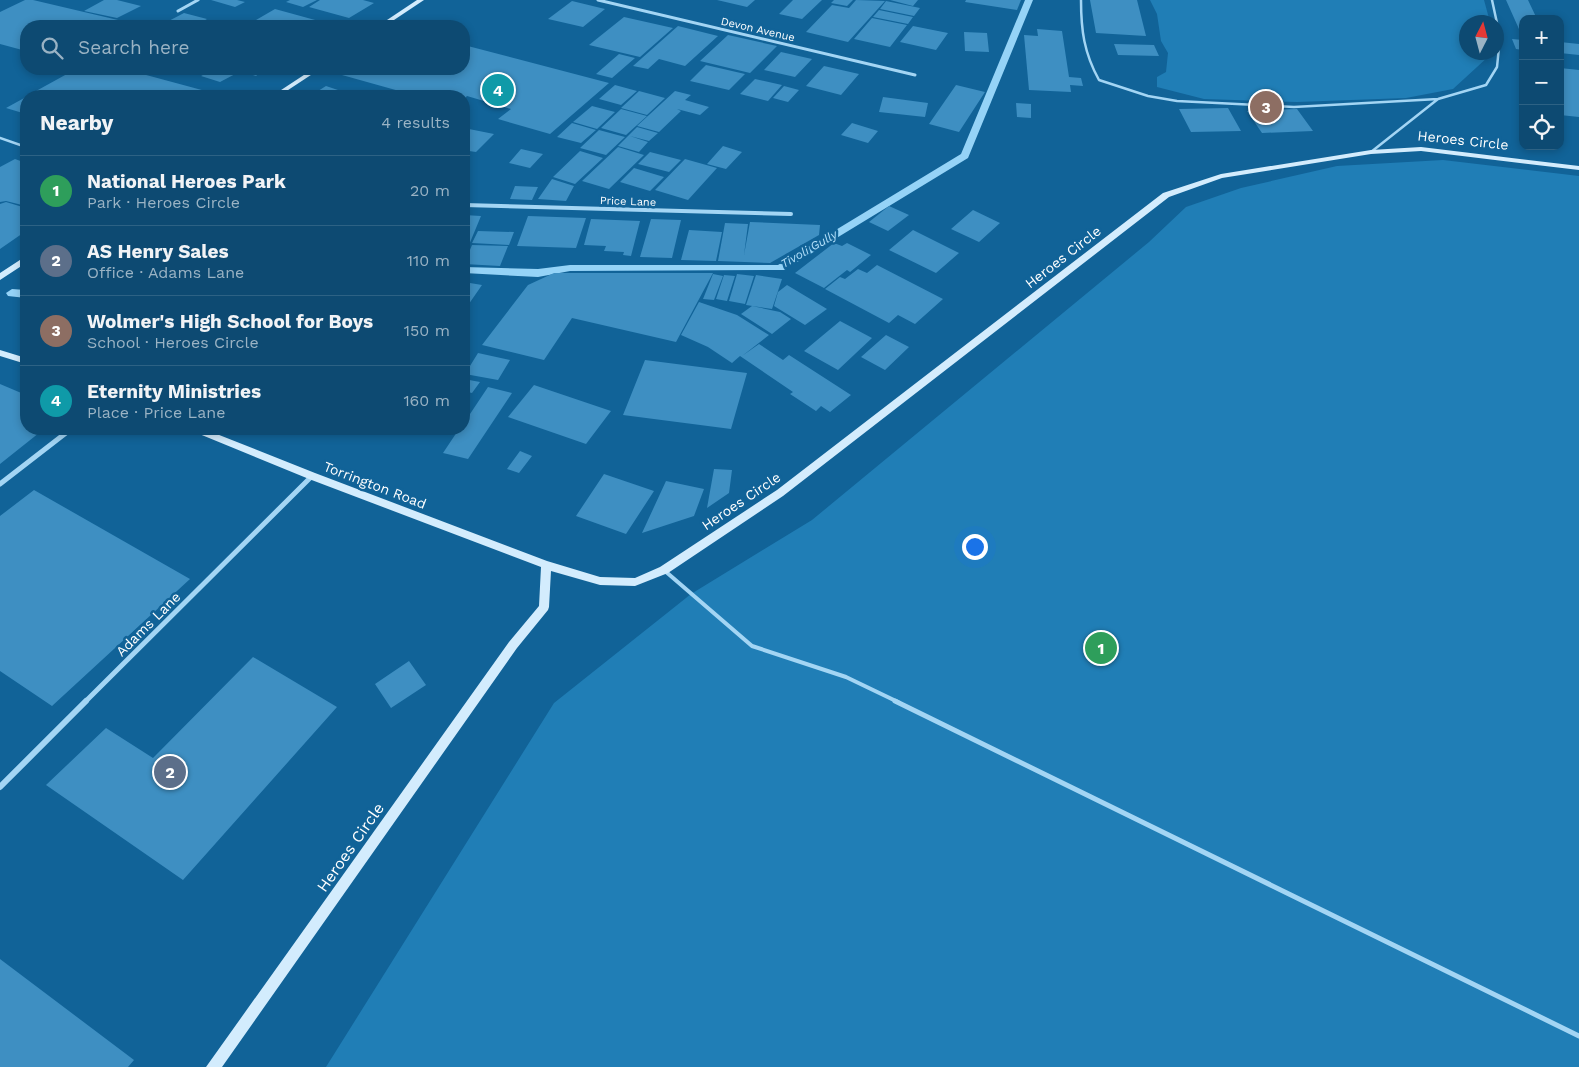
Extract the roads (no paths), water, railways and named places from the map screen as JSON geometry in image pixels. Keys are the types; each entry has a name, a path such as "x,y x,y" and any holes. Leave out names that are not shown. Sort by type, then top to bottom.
{"main road":[{"path":"390,20 420,0"},
{"path":"284,90 308,75"},
{"name":"Heroes Circle","path":"635,582 664,570 780,493 1166,195 1221,176 1371,152 1421,149 1579,168"},
{"path":"0,277 20,264"},
{"path":"0,353 20,359"},
{"name":"Torrington Road","path":"210,435 546,565 600,581 635,582"},
{"name":"Heroes Circle","path":"213,1067 514,645 544,607 546,565"}],"street":[{"path":"178,11 198,0"},
{"name":"Devon Avenue","path":"598,0 915,75"},
{"name":"Price Lane","path":"470,205 791,214"},
{"path":"0,484 63,435"},
{"name":"Adams Lane","path":"0,787 312,476"}],"lane":[{"path":"1081,0 1081,37 1086,58 1099,80 1121,89 1177,100 1294,107 1438,99 1486,84 1497,67 1500,37 1492,0"},
{"path":"1371,152 1438,99"},
{"path":"0,138 20,145"},
{"path":"664,570 752,646 846,677 1436,964 1579,1036"}],"waterway":[{"name":"Tivoli Gully","path":"470,270 538,273 570,268 780,268 965,156 1029,0"},
{"name":"Tivoli Gully","path":"12,293 20,294"}],"place":[{"name":"Eternity Ministries","path":"498,90"},
{"name":"Wolmer's High School for Boys","path":"1266,107"},
{"name":"National Heroes Park","path":"1101,648"},
{"name":"AS Henry Sales","path":"170,772"}]}
